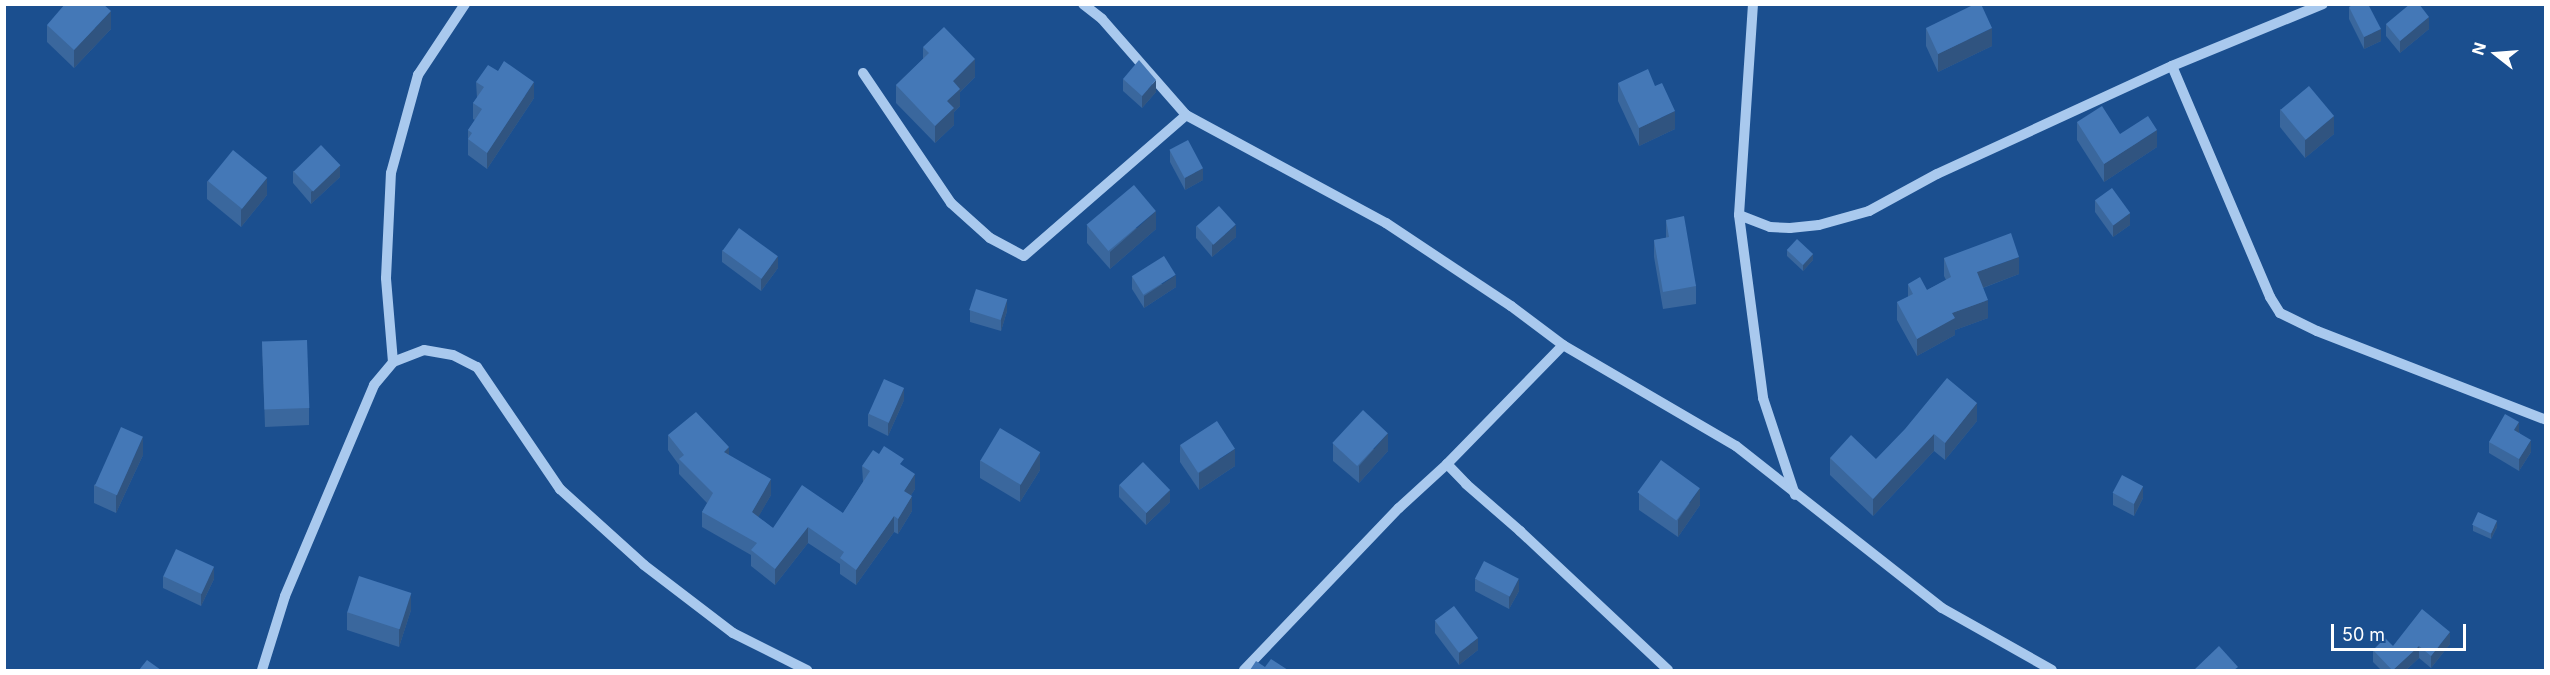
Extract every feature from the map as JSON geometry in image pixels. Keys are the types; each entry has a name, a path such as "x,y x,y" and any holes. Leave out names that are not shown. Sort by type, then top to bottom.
{"street":[{"path":"393,362 386,278 391,172 418,75 465,4"},
{"path":"1083,4 1102,19 1186,115 1386,224 1511,306 1563,345 1736,446 1795,495 1942,608 2052,670"},
{"path":"1753,4 1738,215 1763,398 1795,495"},
{"path":"1738,215 1770,227 1790,228 1819,225 1869,211 1937,174 2172,66 2323,4"},
{"path":"2172,66 2270,297 2280,313 2317,331 2546,420"},
{"path":"863,73 951,203 990,238 1024,256 1186,115"},
{"path":"1244,670 1399,508 1447,464 1563,345"},
{"path":"262,670 285,596 374,386 393,362 424,350 453,355 477,367 560,489 644,565 733,633 807,670"},
{"path":"1447,464 1668,670"}],"building":[{"path":"65,4 103,4 111,11 74,50 47,25"},
{"path":"1975,4 1981,4 1992,28 1938,54 1926,28"},
{"path":"2354,4 2368,4 2381,29 2364,37 2349,7"},
{"path":"2410,4 2419,4 2429,17 2400,41 2386,24"},
{"path":"944,27 975,59 953,81 960,89 947,101 954,108 935,126 896,85 929,53 923,47"},
{"path":"1139,60 1156,80 1142,96 1123,79"},
{"path":"504,61 534,82 487,153 468,139 472,133 468,130 482,109 473,103 484,87 476,82 488,65 498,71"},
{"path":"1648,69 1655,86 1662,83 1675,111 1639,128 1618,83"},
{"path":"2309,86 2334,116 2306,140 2281,110"},
{"path":"2102,106 2120,134 2148,116 2157,130 2104,164 2077,122"},
{"path":"1188,140 1203,168 1184,178 1169,150"},
{"path":"321,145 340,165 313,192 294,171"},
{"path":"233,150 267,178 242,209 208,181"},
{"path":"1134,185 1156,211 1108,251 1087,225"},
{"path":"2112,188 2130,213 2113,225 2095,200"},
{"path":"1219,206 1236,225 1213,245 1197,226"},
{"path":"1684,216 1696,286 1663,292 1654,240 1669,237 1666,220"},
{"path":"739,228 778,256 761,279 723,251"},
{"path":"2011,233 2019,257 1977,272 1988,300 1952,313 1955,318 1917,339 1897,302 1913,294 1908,284 1920,277 1927,290 1951,277 1944,258"},
{"path":"1797,239 1813,254 1803,265 1787,250"},
{"path":"1164,256 1176,275 1143,295 1132,276"},
{"path":"976,289 1007,299 1001,320 969,310"},
{"path":"307,340 309,408 264,410 262,342"},
{"path":"1947,378 1977,403 1945,443 1934,434 1873,499 1830,458 1851,435 1876,459 1905,429"},
{"path":"884,379 904,388 889,423 869,414"},
{"path":"1363,410 1388,433 1357,466 1332,443"},
{"path":"696,412 729,447 724,452 771,479 752,512 773,528 802,485 843,513 870,471 862,466 873,450 879,454 884,446 904,459 900,464 915,474 904,491 912,496 898,519 894,516 856,570 840,558 844,552 808,527 775,569 751,550 757,543 702,512 713,493 679,459 684,455 668,435"},
{"path":"2505,414 2519,422 2514,430 2531,440 2519,459 2489,442"},
{"path":"1217,421 1235,449 1198,473 1180,445"},
{"path":"121,427 143,437 117,495 95,485"},
{"path":"1000,428 1040,452 1021,485 980,461"},
{"path":"1661,460 1700,488 1676,521 1637,492"},
{"path":"1143,462 1170,490 1146,513 1119,485"},
{"path":"2122,475 2143,486 2134,504 2113,493"},
{"path":"2478,512 2497,521 2491,534 2472,525"},
{"path":"176,549 214,567 201,594 163,576"},
{"path":"1484,561 1519,579 1510,597 1475,579"},
{"path":"359,576 411,593 400,629 347,612"},
{"path":"1454,606 1478,638 1459,652 1435,620"},
{"path":"2422,609 2450,632 2431,656 2419,646 2392,670 2373,650 2385,638 2393,646"},
{"path":"2219,646 2238,667 2234,670 2194,670"},
{"path":"1271,659 1288,670 1250,670 1256,661 1265,667"},
{"path":"147,660 161,670 139,670"}]}
